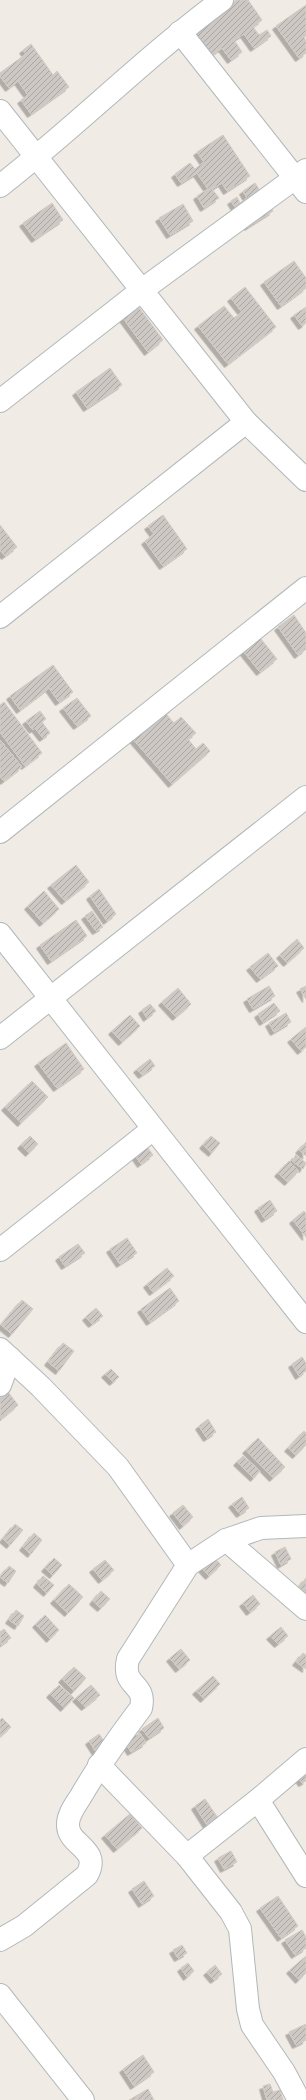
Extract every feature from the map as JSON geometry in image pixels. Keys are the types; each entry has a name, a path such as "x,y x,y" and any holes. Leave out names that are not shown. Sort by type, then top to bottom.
{"street":[{"path":"0,186 37,157 180,32 222,0"},
{"path":"2,395 142,290 302,180 180,32"},
{"path":"0,110 246,422 306,480"},
{"path":"0,617 246,422"},
{"path":"0,832 306,588"},
{"path":"0,1038 306,797"},
{"path":"0,934 306,1322"},
{"path":"0,1250 154,1129"},
{"path":"0,1385 5,1354"},
{"path":"5,1354 118,1466 188,1565"},
{"path":"0,1940 24,1926 87,1875 92,1866 92,1859 68,1830 68,1822 99,1765 141,1708 143,1700 141,1692 127,1677 125,1670 128,1659 188,1565 226,1540 261,1528 306,1526"},
{"path":"226,1540 306,1609"},
{"path":"186,1856 258,1800 306,1759"},
{"path":"99,1765 186,1856 231,1912 240,1928 248,2009 252,2025 284,2072 299,2100"},
{"path":"258,1800 306,1876"},
{"path":"0,1995 83,2100"}],"building":[{"path":"236,0 248,0 262,20 253,27 259,35 267,30 271,36 254,48 244,34 234,40 242,52 231,60 222,48 210,56 193,30"},
{"path":"306,5 306,36 304,37 306,41 306,53 299,58 276,26"},
{"path":"31,44 53,75 57,71 69,87 31,114 21,100 28,95 18,81 9,88 0,76 0,73 26,54 23,50"},
{"path":"223,135 250,176 227,191 222,183 212,189 219,198 204,208 197,196 208,189 197,173 181,183 175,174 190,163 195,169 204,162 197,152"},
{"path":"255,183 273,211 248,227 231,201 237,197 240,203 247,198 243,191"},
{"path":"52,203 63,220 35,239 23,223"},
{"path":"183,204 193,221 170,235 159,218"},
{"path":"294,261 306,278 306,288 281,306 264,282"},
{"path":"245,287 276,327 228,364 198,326 224,306 234,318 242,312 231,298"},
{"path":"135,302 163,340 148,352 120,314"},
{"path":"306,307 306,323 302,326 294,315"},
{"path":"110,368 122,385 87,408 76,392"},
{"path":"163,515 187,549 163,566 145,541 154,534 148,526"},
{"path":"0,525 17,547 5,556 0,550"},
{"path":"294,615 306,633 306,649 298,655 278,627"},
{"path":"257,634 277,659 260,672 240,647"},
{"path":"53,665 73,692 59,702 49,688 20,710 10,696"},
{"path":"77,698 91,716 77,726 63,708"},
{"path":"4,702 42,753 25,766 0,732 0,705"},
{"path":"173,708 166,714 174,723 181,717 196,733 188,739 196,749 203,743 210,751 172,784 127,732"},
{"path":"40,711 46,719 42,722 50,733 43,738 35,728 33,730 26,721"},
{"path":"0,740 22,767 4,781 0,776"},
{"path":"76,865 89,882 65,901 51,885"},
{"path":"99,889 116,914 107,921 90,896"},
{"path":"44,891 59,909 43,923 28,906"},
{"path":"92,911 103,927 96,931 85,916"},
{"path":"76,920 87,936 51,961 40,945"},
{"path":"297,939 304,948 287,963 280,955"},
{"path":"268,953 278,966 260,979 250,967"},
{"path":"269,986 275,996 253,1009 247,999"},
{"path":"306,986 306,999 300,989"},
{"path":"178,988 191,1004 176,1017 162,1002"},
{"path":"274,1003 280,1011 263,1022 258,1014"},
{"path":"150,1004 156,1011 147,1018 142,1010"},
{"path":"286,1013 291,1022 274,1032 269,1023"},
{"path":"130,1015 140,1026 122,1042 112,1031"},
{"path":"306,1027 306,1047 301,1051 291,1039"},
{"path":"66,1043 84,1069 57,1088 38,1063"},
{"path":"150,1059 155,1066 142,1075 137,1069"},
{"path":"32,1081 48,1097 21,1123 5,1107"},
{"path":"30,1136 38,1144 29,1153 21,1145"},
{"path":"211,1136 220,1143 212,1153 203,1145"},
{"path":"142,1140 153,1155 141,1164 130,1148"},
{"path":"306,1142 306,1156 299,1150"},
{"path":"296,1155 306,1163 303,1169 292,1161"},
{"path":"289,1161 299,1171 288,1182 278,1173"},
{"path":"270,1200 277,1211 265,1219 258,1208"},
{"path":"304,1211 306,1214 306,1237 293,1220"},
{"path":"127,1238 137,1253 120,1264 110,1249"},
{"path":"78,1244 85,1253 65,1266 59,1257"},
{"path":"167,1268 174,1276 153,1292 147,1284"},
{"path":"170,1288 179,1301 150,1322 141,1309"},
{"path":"22,1300 33,1309 12,1334 1,1325"},
{"path":"96,1308 103,1316 92,1324 86,1317"},
{"path":"63,1343 74,1351 59,1371 48,1362"},
{"path":"302,1357 306,1363 306,1371 299,1376 292,1364"},
{"path":"111,1369 119,1377 113,1382 105,1374"},
{"path":"8,1392 18,1405 1,1419 0,1398"},
{"path":"208,1419 216,1432 207,1438 199,1426"},
{"path":"304,1431 306,1433 306,1445 296,1455 288,1448"},
{"path":"258,1438 285,1467 273,1478 246,1450"},
{"path":"243,1456 260,1471 254,1478 237,1462"},
{"path":"242,1497 249,1508 240,1514 232,1504"},
{"path":"183,1505 193,1517 183,1526 173,1513"},
{"path":"15,1524 23,1530 10,1545 3,1539"},
{"path":"34,1533 42,1540 31,1554 23,1547"},
{"path":"285,1547 291,1559 281,1565 275,1552"},
{"path":"209,1552 221,1565 209,1576 197,1563"},
{"path":"54,1558 62,1565 53,1575 45,1568"},
{"path":"105,1560 114,1570 102,1580 93,1569"},
{"path":"9,1566 16,1571 8,1583 0,1577"},
{"path":"43,1576 54,1585 47,1593 37,1584"},
{"path":"306,1578 306,1593 299,1587"},
{"path":"69,1584 83,1597 68,1613 54,1600"},
{"path":"101,1591 110,1599 101,1608 93,1601"},
{"path":"253,1595 260,1604 250,1612 243,1603"},
{"path":"16,1610 24,1616 18,1626 9,1620"},
{"path":"45,1615 59,1630 50,1639 36,1624"},
{"path":"281,1627 288,1636 278,1644 270,1636"},
{"path":"4,1629 11,1638 1,1645 0,1632"},
{"path":"181,1649 190,1660 179,1669 170,1658"},
{"path":"303,1653 306,1655 306,1669 296,1662"},
{"path":"74,1667 86,1678 74,1691 62,1679"},
{"path":"213,1676 220,1684 204,1699 196,1691"},
{"path":"59,1685 74,1698 64,1708 50,1694"},
{"path":"91,1685 100,1695 85,1707 76,1698"},
{"path":"2,1718 11,1727 0,1737 0,1720"},
{"path":"158,1718 164,1728 149,1738 142,1729"},
{"path":"140,1733 146,1743 131,1752 125,1742"},
{"path":"99,1734 107,1745 96,1752 89,1741"},
{"path":"306,1767 306,1781 302,1783 295,1772"},
{"path":"205,1799 218,1818 207,1825 195,1806"},
{"path":"130,1814 142,1828 117,1849 105,1835"},
{"path":"231,1851 237,1862 224,1869 218,1858"},
{"path":"144,1881 154,1896 142,1904 132,1889"},
{"path":"278,1896 298,1926 281,1938 260,1908"},
{"path":"302,1930 306,1937 306,1948 295,1955 285,1940"},
{"path":"182,1945 187,1953 178,1958 173,1950"},
{"path":"306,1956 306,1973 299,1980 290,1970"},
{"path":"188,1963 194,1971 187,1977 181,1968"},
{"path":"215,1965 222,1974 214,1980 207,1972"},
{"path":"306,2024 306,2040 296,2045 289,2032"},
{"path":"143,2055 154,2072 134,2086 123,2069"},
{"path":"270,2084 273,2092 280,2090 283,2100 267,2100 263,2086"},
{"path":"148,2089 154,2100 129,2100"}]}
